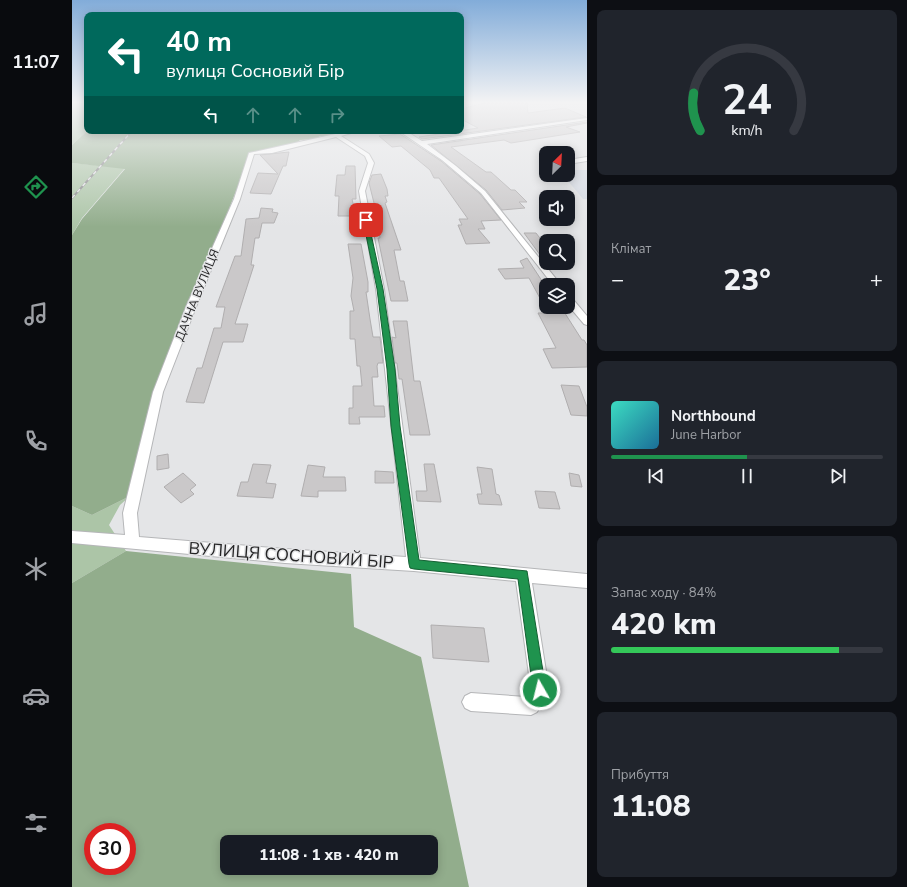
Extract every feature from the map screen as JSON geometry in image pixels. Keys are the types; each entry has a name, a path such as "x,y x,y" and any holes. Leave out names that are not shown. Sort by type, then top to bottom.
{"street":[{"name":"ДАЧНА ВУЛИЦЯ","path":"132,542 130,513 158,392 191,307 237,199 252,153 272,151 301,144"},
{"path":"351,144 367,155 371,163 363,186 364,206 380,289 414,564"},
{"path":"424,144 457,168 483,192 551,278"},
{"path":"575,161 587,158"},
{"path":"575,307 587,322"},
{"name":"ВУЛИЦЯ СОСНОВИЙ БІР","path":"72,537 285,556 414,564 587,581"},
{"path":"471,702 532,706 540,690 523,575"}],"shaded area":[{"path":"575,170 587,170 587,199 583,199 569,182 575,182"}],"green space":[{"path":"294,144 269,151 251,152 149,408 130,496 92,515 72,506 72,235 82,219 125,169 72,163 72,145"},
{"path":"72,163 125,168 82,218 72,235"},
{"path":"130,496 120,505 109,525 126,551 72,583 72,506 92,515"},
{"path":"126,551 351,574 354,627 421,657 469,887 72,887 72,583"}],"building":[{"path":"389,144 416,144 441,161 480,194 501,220 481,221 485,229 478,229 490,243 466,244 458,225 462,225 459,219 468,219 439,178 434,178 430,170 401,146 392,147"},
{"path":"471,144 451,147 486,172 491,172 511,190 515,190 527,202 519,202 525,208 502,210 486,190 431,145"},
{"path":"289,152 286,166 283,166 271,194 250,193 258,173 278,174 260,155"},
{"path":"346,166 355,166 356,199 352,199 356,216 338,216 339,196 335,196 337,175 345,175"},
{"path":"381,174 388,196 385,196 387,202 385,203 401,250 394,250 400,281 404,281 408,301 391,301 378,238 380,238 378,219 369,183 372,175"},
{"path":"261,208 273,209 272,212 278,213 274,223 262,223 259,238 255,238 251,265 254,265 235,324 248,324 243,342 223,342 204,403 186,402 197,368 202,368 214,328 221,328 225,307 216,307 235,256 241,256 246,219 259,218"},
{"path":"524,233 536,233 539,237 539,253"},
{"path":"348,244 361,244 368,282 368,292 366,292 373,337 380,337 383,363 378,363 378,377 372,377 374,406 384,406 385,417 359,417 360,424 349,424 349,408 353,408 353,386 362,386 360,366 357,366 355,339 350,339 350,311 354,311 351,296 353,278"},
{"path":"527,258 540,278 539,296 529,278 505,279 498,269 524,268 520,261"},
{"path":"538,313 565,314 582,340 584,340 587,345 587,367 552,368 543,349 556,348"},
{"path":"393,321 407,321 414,381 420,381 430,435 410,435 402,379 399,379 397,363 395,363 392,337 396,338"},
{"path":"561,385 579,386 587,407 587,416 571,415"},
{"path":"168,454 169,468 157,470 157,456"},
{"path":"253,464 271,465 266,483 276,484 273,498 237,496 241,482 248,482"},
{"path":"424,464 434,464 441,502 417,501 416,491 427,491"},
{"path":"308,465 325,467 323,477 345,477 346,491 318,491 318,497 301,496"},
{"path":"477,467 492,469 496,494 499,495 502,505 479,504 477,494 482,494"},
{"path":"375,471 393,472 394,483 375,483"},
{"path":"183,473 196,485 190,490 194,494 181,503 164,487"},
{"path":"569,473 579,475 582,487 571,486"},
{"path":"535,491 555,492 560,509 539,508"},
{"path":"431,625 484,628 489,662 433,658"}],"railway":[{"path":"72,198 120,144"}],"route":[{"path":"366,220 380,289 414,564 523,575 540,690"}]}
